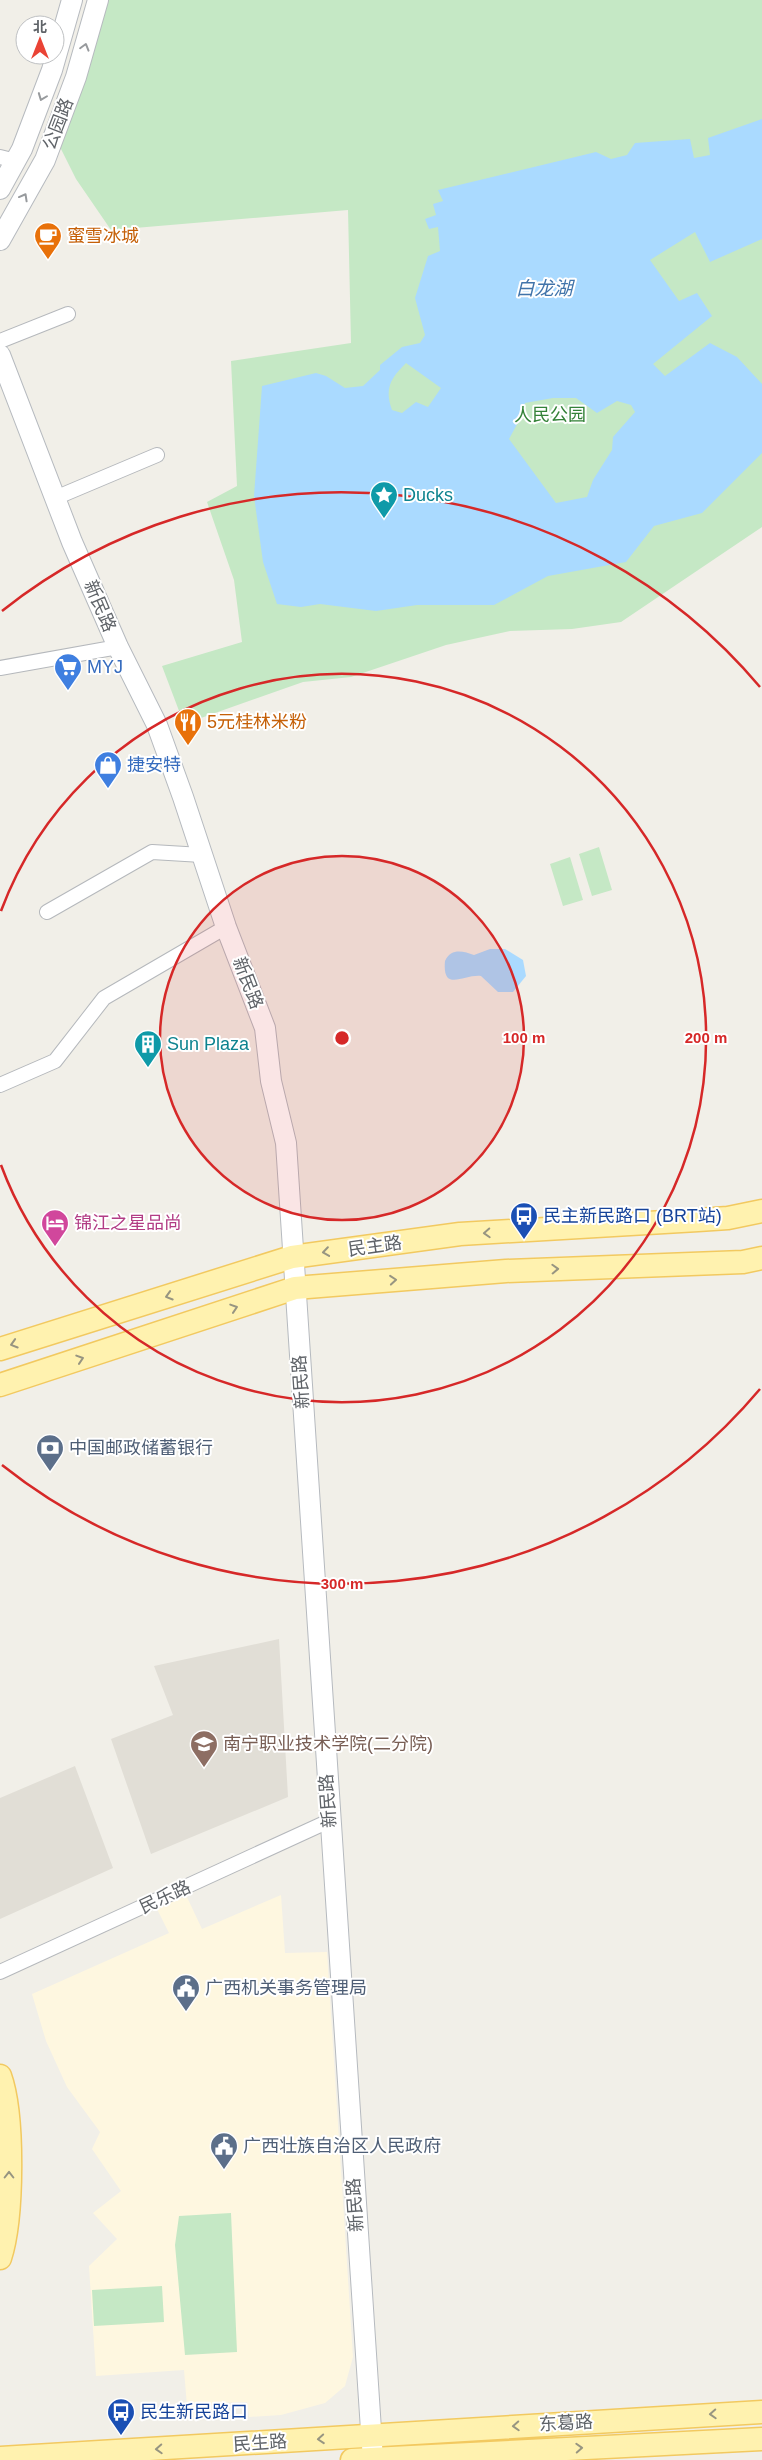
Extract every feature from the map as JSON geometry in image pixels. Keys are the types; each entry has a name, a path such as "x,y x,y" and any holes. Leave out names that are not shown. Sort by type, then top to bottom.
{"main road":[{"name":"公园路","path":"0,189 8,159 22,149 52,70 72,0"},
{"name":"公园路","path":"0,240 45,160 76,77 98,0"},
{"name":"新民路","path":"0,356 55,498 118,647 157,725 226,927 265,1028 271,1081 286,1143 370,2435 366,2460"},
{"name":"民主路","path":"0,1349 292,1257 460,1234 708,1219 762,1211"},
{"name":"民主路","path":"0,1385 295,1288 506,1271 743,1262 762,1258"},
{"path":"0,2076 6,2094 10,2177 5,2242 0,2258"},
{"name":"东葛路","path":"370,2435 762,2412"},
{"name":"民生路","path":"6,2455 370,2435"},
{"name":"东葛路","path":"366,2460 762,2439"}],"street":[{"path":"0,341 68,314"},
{"path":"55,498 157,455"},
{"path":"0,668 118,647"},
{"path":"47,912 152,852 202,855"},
{"path":"0,1086 55,1061 104,998 226,927"},
{"name":"民乐路","path":"0,1972 329,1821"}],"shaded area":[{"name":"南宁职业技术学院(二分院)","path":"279,1639 288,1797 151,1854 111,1739 173,1715 154,1666"},
{"path":"75,1766 113,1868 0,1919 0,1798"},
{"name":"广西壮族自治区人民政府","path":"186,1895 202,1929 281,1895 285,1953 327,1952 353,2357 345,2386 325,2403 281,2415 249,2417 247,2402 212,2403 209,2417 188,2418 184,2370 96,2376 89,2266 117,2239 93,2213 121,2191 92,2149 100,2132 67,2087 46,2041 32,1994 169,1933 157,1909"}],"green space":[{"name":"人民公园","path":"107,0 762,0 762,527 621,622 572,629 510,631 446,645 351,677 303,682 184,724 162,666 242,642 234,580 207,502 237,486 231,361 351,343 348,210 111,230 76,179 60,147"},
{"path":"599,847 612,890 592,896 579,854"},
{"path":"570,857 583,900 563,906 550,864"},
{"path":"231,2213 237,2352 185,2355 175,2245 179,2216"},
{"path":"162,2286 164,2322 94,2326 92,2290"}],"water":[{"name":"白龙湖","path":"762,119 762,239 710,262 695,232 650,260 679,301 697,293 712,316 653,364 665,376 710,343 737,357 762,384 762,453 702,513 654,526 626,562 548,576 494,605 417,605 376,611 320,604 301,607 277,604 263,562 254,496 262,386 316,373 326,376 345,388 363,386 380,370 380,365 402,347 420,343 425,335 415,298 428,256 440,251 438,227 429,229 425,219 436,215 433,204 443,201 438,190 596,152 611,159 627,155 635,143 690,139 694,158 710,155 708,138","holes":["406,363 441,388 428,407 416,402 402,413 392,410 389,389 396,374","553,398 576,398 597,413 617,401 631,405 635,412 613,437 612,450 593,480 587,497 556,503 509,439 521,417 525,403"]},
{"path":"490,949 505,949 523,960 526,976 513,992 498,992 481,976 456,980 447,977 445,961 454,952 474,955"}],"place":[{"name":"蜜雪冰城","path":"48,260"},
{"name":"Ducks","path":"384,519"},
{"name":"MYJ","path":"68,691"},
{"name":"5元桂林米粉","path":"188,746"},
{"name":"捷安特","path":"108,789"},
{"name":"Sun Plaza","path":"148,1068"},
{"name":"民主新民路口 (BRT站)","path":"524,1240"},
{"name":"锦江之星品尚","path":"55,1247"},
{"name":"中国邮政储蓄银行","path":"50,1472"},
{"name":"南宁职业技术学院(二分院)","path":"204,1768"},
{"name":"广西机关事务管理局","path":"186,2012"},
{"name":"广西壮族自治区人民政府","path":"224,2170"},
{"name":"民生新民路口","path":"121,2436"}]}
